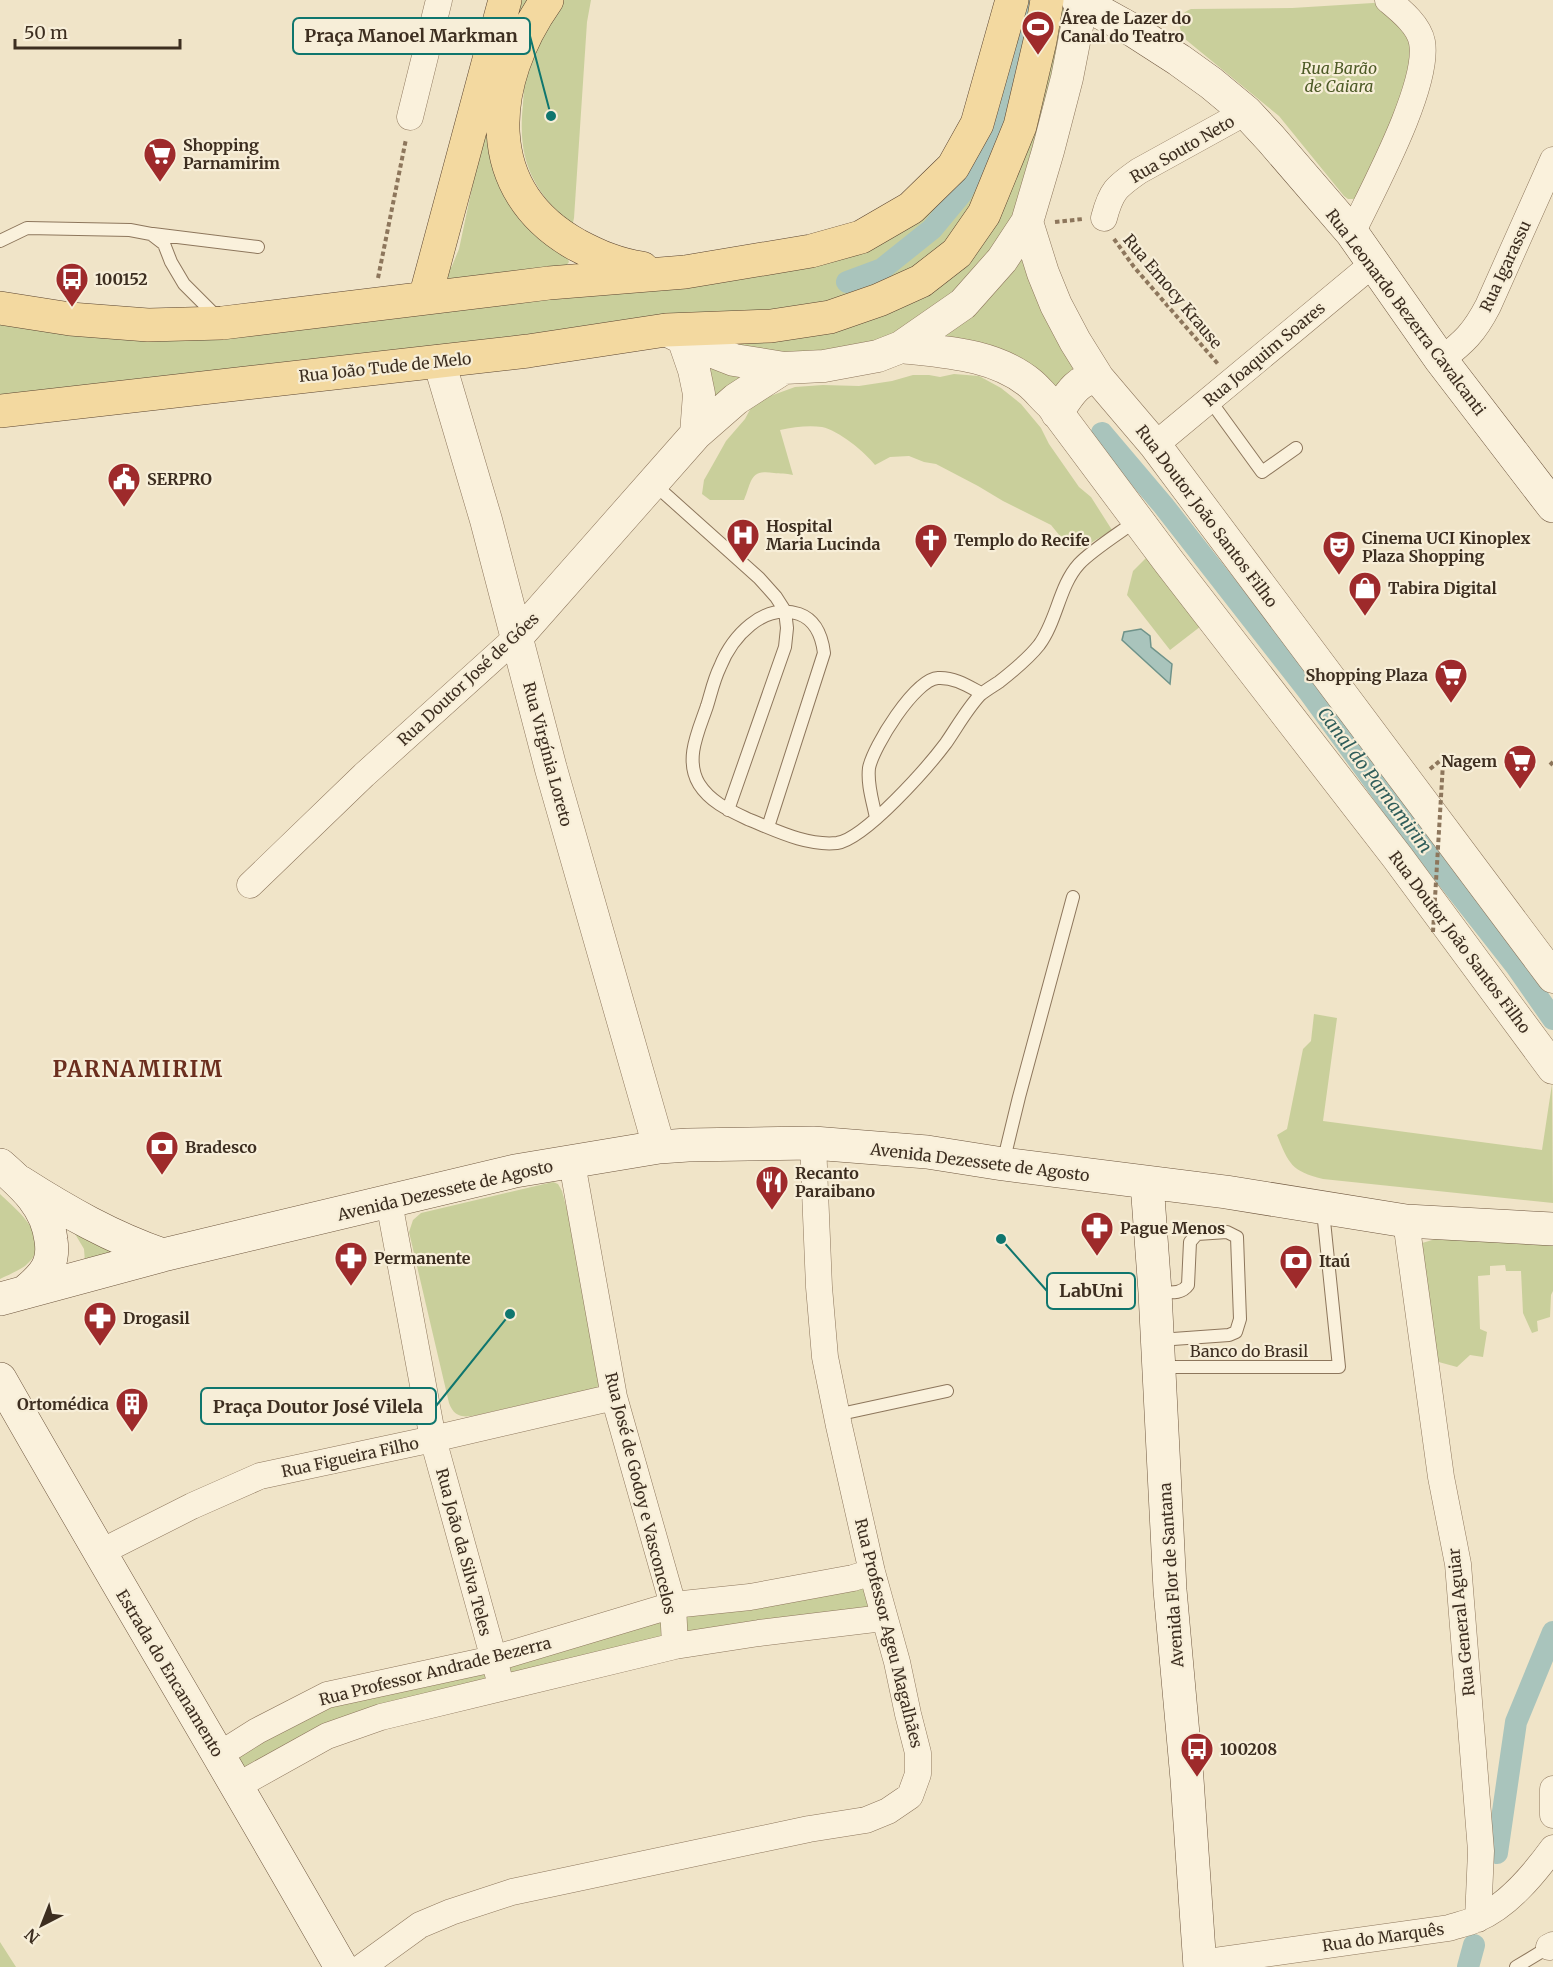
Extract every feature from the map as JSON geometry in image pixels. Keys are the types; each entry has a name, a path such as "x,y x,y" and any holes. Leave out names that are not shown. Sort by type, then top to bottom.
{"main road":[{"path":"424,298 505,0"},
{"path":"547,0 533,19 519,47 507,82 502,123 505,156 514,179 528,203 547,226 599,257 631,267 685,272"},
{"path":"0,308 70,319 148,325 222,323 549,283 685,272 821,249 861,237 910,208 953,167 977,124 1012,0"},
{"name":"Rua João Tude de Melo","path":"0,411 675,334 771,326 830,317 879,300 921,281 957,253 984,214 1020,126 1040,42 1047,0"},
{"name":"Rua Leonardo Bezerra Cavalcanti","path":"1085,0 1179,60 1246,112 1352,233 1441,360 1553,506"},
{"name":"Avenida Dezessete de Agosto","path":"13,1295 163,1255 515,1172 659,1147 740,1143 813,1143 927,1152 1003,1164 1226,1192 1406,1221 1551,1228"},
{"path":"10,1174 69,1212 111,1235 163,1255"},
{"path":"10,1174 39,1203 50,1227 52,1246 50,1263 40,1278 13,1295"},
{"name":"Avenida Flor de Santana","path":"1147,1183 1155,1292 1170,1590 1187,1779 1194,1966"},
{"name":"Estrada do Encanamento","path":"0,1379 341,1967"}],"street":[{"path":"410,117 440,0"},
{"path":"1027,222 1048,151 1085,0"},
{"path":"1352,233 1417,90 1424,58 1422,39 1410,21 1388,0"},
{"name":"Rua Souto Neto","path":"1104,219 1115,190 1124,182 1139,171 1246,112"},
{"name":"Rua Igarassu","path":"1441,360 1466,340 1478,326 1553,160"},
{"name":"Rua Doutor José de Góes","path":"675,334 734,360 784,368 824,366 878,356 901,347 963,304 1002,260 1027,222"},
{"name":"Rua Doutor João Santos Filho","path":"1027,222 1056,305 1089,366 1155,445 1553,977"},
{"name":"Rua Joaquim Soares","path":"1155,445 1374,263"},
{"path":"675,334 694,370 699,394 696,434"},
{"name":"Rua Doutor João Santos Filho","path":"901,347 973,356 1001,366 1030,383 1057,413 1398,858 1553,1068"},
{"name":"Rua Virgínia Loreto","path":"439,361 486,520 520,624 551,769 659,1147"},
{"name":"Rua Doutor José de Góes","path":"250,885 520,624 654,484 696,434 736,399 784,368"},
{"path":"1057,413 1082,382 1094,377 1098,378"},
{"name":"Rua Professor Ageu Magalhães","path":"362,1967 420,1925 512,1892 808,1829 866,1821 888,1811 910,1796 918,1774 918,1753 897,1662 872,1572 825,1357 819,1287 813,1143"},
{"name":"Rua José de Godoy e Vasconcelos","path":"572,1163 614,1397 673,1605 675,1646"},
{"name":"Rua João da Silva Teles","path":"389,1202 433,1439 503,1688"},
{"name":"Rua General Aguiar","path":"1406,1221 1441,1477 1458,1564 1481,1851 1478,1919"},
{"name":"Rua Figueira Filho","path":"99,1553 201,1501 260,1476 614,1397"},
{"name":"Rua Professor Andrade Bezerra","path":"219,1755 257,1731 327,1695 493,1659 673,1605 750,1597 854,1578 872,1572"},
{"name":"Rua Professor Andrade Bezerra","path":"237,1786 327,1736 381,1717 675,1646 884,1618"},
{"path":"1553,1789 1553,1815"},
{"name":"Rua do Marquês","path":"1194,1966 1449,1928 1478,1919 1512,1895 1535,1872 1553,1848"}],"lane":[{"path":"0,241 27,228 130,230 258,247"},
{"path":"151,234 165,244 171,262 184,284 222,323"},
{"path":"1209,399 1263,472 1296,448"},
{"path":"654,484 759,578 785,611 787,628 785,647 728,810"},
{"path":"768,827 824,653 822,638 813,623 801,615 785,611 765,616 750,625 736,639 720,666 694,747 693,765 698,783 710,798 728,810 768,827 813,843 838,843 853,837 876,819 945,744 981,693 1023,662 1040,644 1058,609 1067,583 1080,564 1138,520"},
{"path":"876,819 868,782 870,765 877,747 909,698 920,686 936,678 956,680 981,693"},
{"path":"1003,1164 1073,897"},
{"name":"Banco do Brasil","path":"1158,1354 1339,1367 1323,1208"},
{"path":"1155,1292 1178,1293 1185,1290 1188,1285 1190,1242 1197,1234 1227,1232 1237,1237 1240,1319 1236,1332 1158,1354"},
{"path":"836,1415 947,1392"},
{"path":"1516,1967 1551,1946"}],"path":[{"path":"372,305 410,117"},
{"path":"1027,222 1104,219"},
{"name":"Rua Emocy Krause","path":"1104,219 1134,267 1232,380"},
{"path":"1433,932 1443,763"}],"green space":[{"path":"519,0 531,0 497,89 558,251 569,262 566,266 437,284 452,266 459,249 488,113"},
{"path":"560,0 591,0 587,22 572,227 537,186 525,158 522,142 528,63 536,43"},
{"path":"1012,0 1078,0 1027,222 1089,366 1051,404 973,356 784,368 696,434 679,337 0,411 0,308 148,325 811,251 953,167"},
{"name":"Rua Barão de Caiara","path":"1389,2 1422,58 1357,199 1348,199 1344,196 1279,116 1185,39 1179,25 1183,14 1191,9 1292,8"},
{"path":"954,374 979,376 1001,388 1021,404 1041,428 1049,444 1079,487 1091,497 1112,530 1081,549 1069,547 1051,525 936,464 909,456 890,457 875,465 843,437 817,426 780,430 793,475 766,472 756,475 750,482 744,500 710,500 702,494 704,480 726,441 745,419 754,402 795,387 859,386 913,375 940,377"},
{"path":"1151,553 1205,623 1170,650 1127,595 1133,571"},
{"path":"1314,1014 1337,1018 1323,1121 1542,1150 1552,1084 1553,1203 1323,1179 1304,1173 1292,1165 1277,1135 1287,1129 1303,1049 1311,1041"},
{"path":"553,1182 558,1184 562,1191 575,1240 600,1384 596,1388 477,1415 456,1414 449,1403 409,1232 413,1220 421,1213"},
{"path":"0,1194 31,1227 37,1247 34,1256 25,1266 0,1279"},
{"path":"65,1217 143,1255 85,1262 84,1249"},
{"path":"1442,1237 1553,1244 1553,1291 1550,1317 1537,1321 1538,1331 1532,1333 1523,1313 1521,1271 1506,1271 1505,1265 1490,1266 1490,1275 1478,1276 1480,1329 1487,1332 1483,1357 1470,1355 1457,1367 1435,1361 1419,1244"},
{"path":"868,1577 885,1604 381,1717 237,1786 219,1755 300,1709 673,1605"},
{"path":"0,1942 16,1967 0,1967"}],"water":[{"path":"1141,629 1150,636 1151,647 1172,664 1170,684 1122,640 1124,632"}],"waterway":[{"path":"847,282 882,269 932,229 961,194 991,137 1016,68 1027,0"},
{"name":"Canal do Parnamirim","path":"1102,433 1163,505 1309,692 1414,836 1516,966 1553,1019"},
{"name":"Canal do Parnamirim","path":"1497,1853 1516,1722 1553,1632"},
{"name":"Canal do Parnamirim","path":"1468,1967 1474,1945"}],"place":[{"name":"Área de Lazer do Canal do Teatro","path":"1038,56"},
{"name":"Praça Manoel Markman","path":"551,116"},
{"name":"Shopping Parnamirim","path":"160,183"},
{"name":"100152","path":"72,308"},
{"name":"SERPRO","path":"124,508"},
{"name":"Hospital Maria Lucinda","path":"743,564"},
{"name":"Templo do Recife","path":"931,569"},
{"name":"Cinema UCI Kinoplex Plaza Shopping","path":"1339,576"},
{"name":"Tabira Digital","path":"1365,617"},
{"name":"Shopping Plaza","path":"1451,704"},
{"name":"Nagem","path":"1520,790"},
{"name":"Bradesco","path":"162,1176"},
{"name":"Recanto Paraibano","path":"772,1211"},
{"name":"LabUni","path":"1001,1239"},
{"name":"Pague Menos","path":"1097,1257"},
{"name":"Permanente","path":"351,1287"},
{"name":"Itaú","path":"1296,1290"},
{"name":"Praça Doutor José Vilela","path":"510,1314"},
{"name":"Drogasil","path":"100,1347"},
{"name":"Ortomédica","path":"132,1433"},
{"name":"100208","path":"1197,1778"}],"district":[{"name":"PARNAMIRIM","path":"138,1069"}]}
